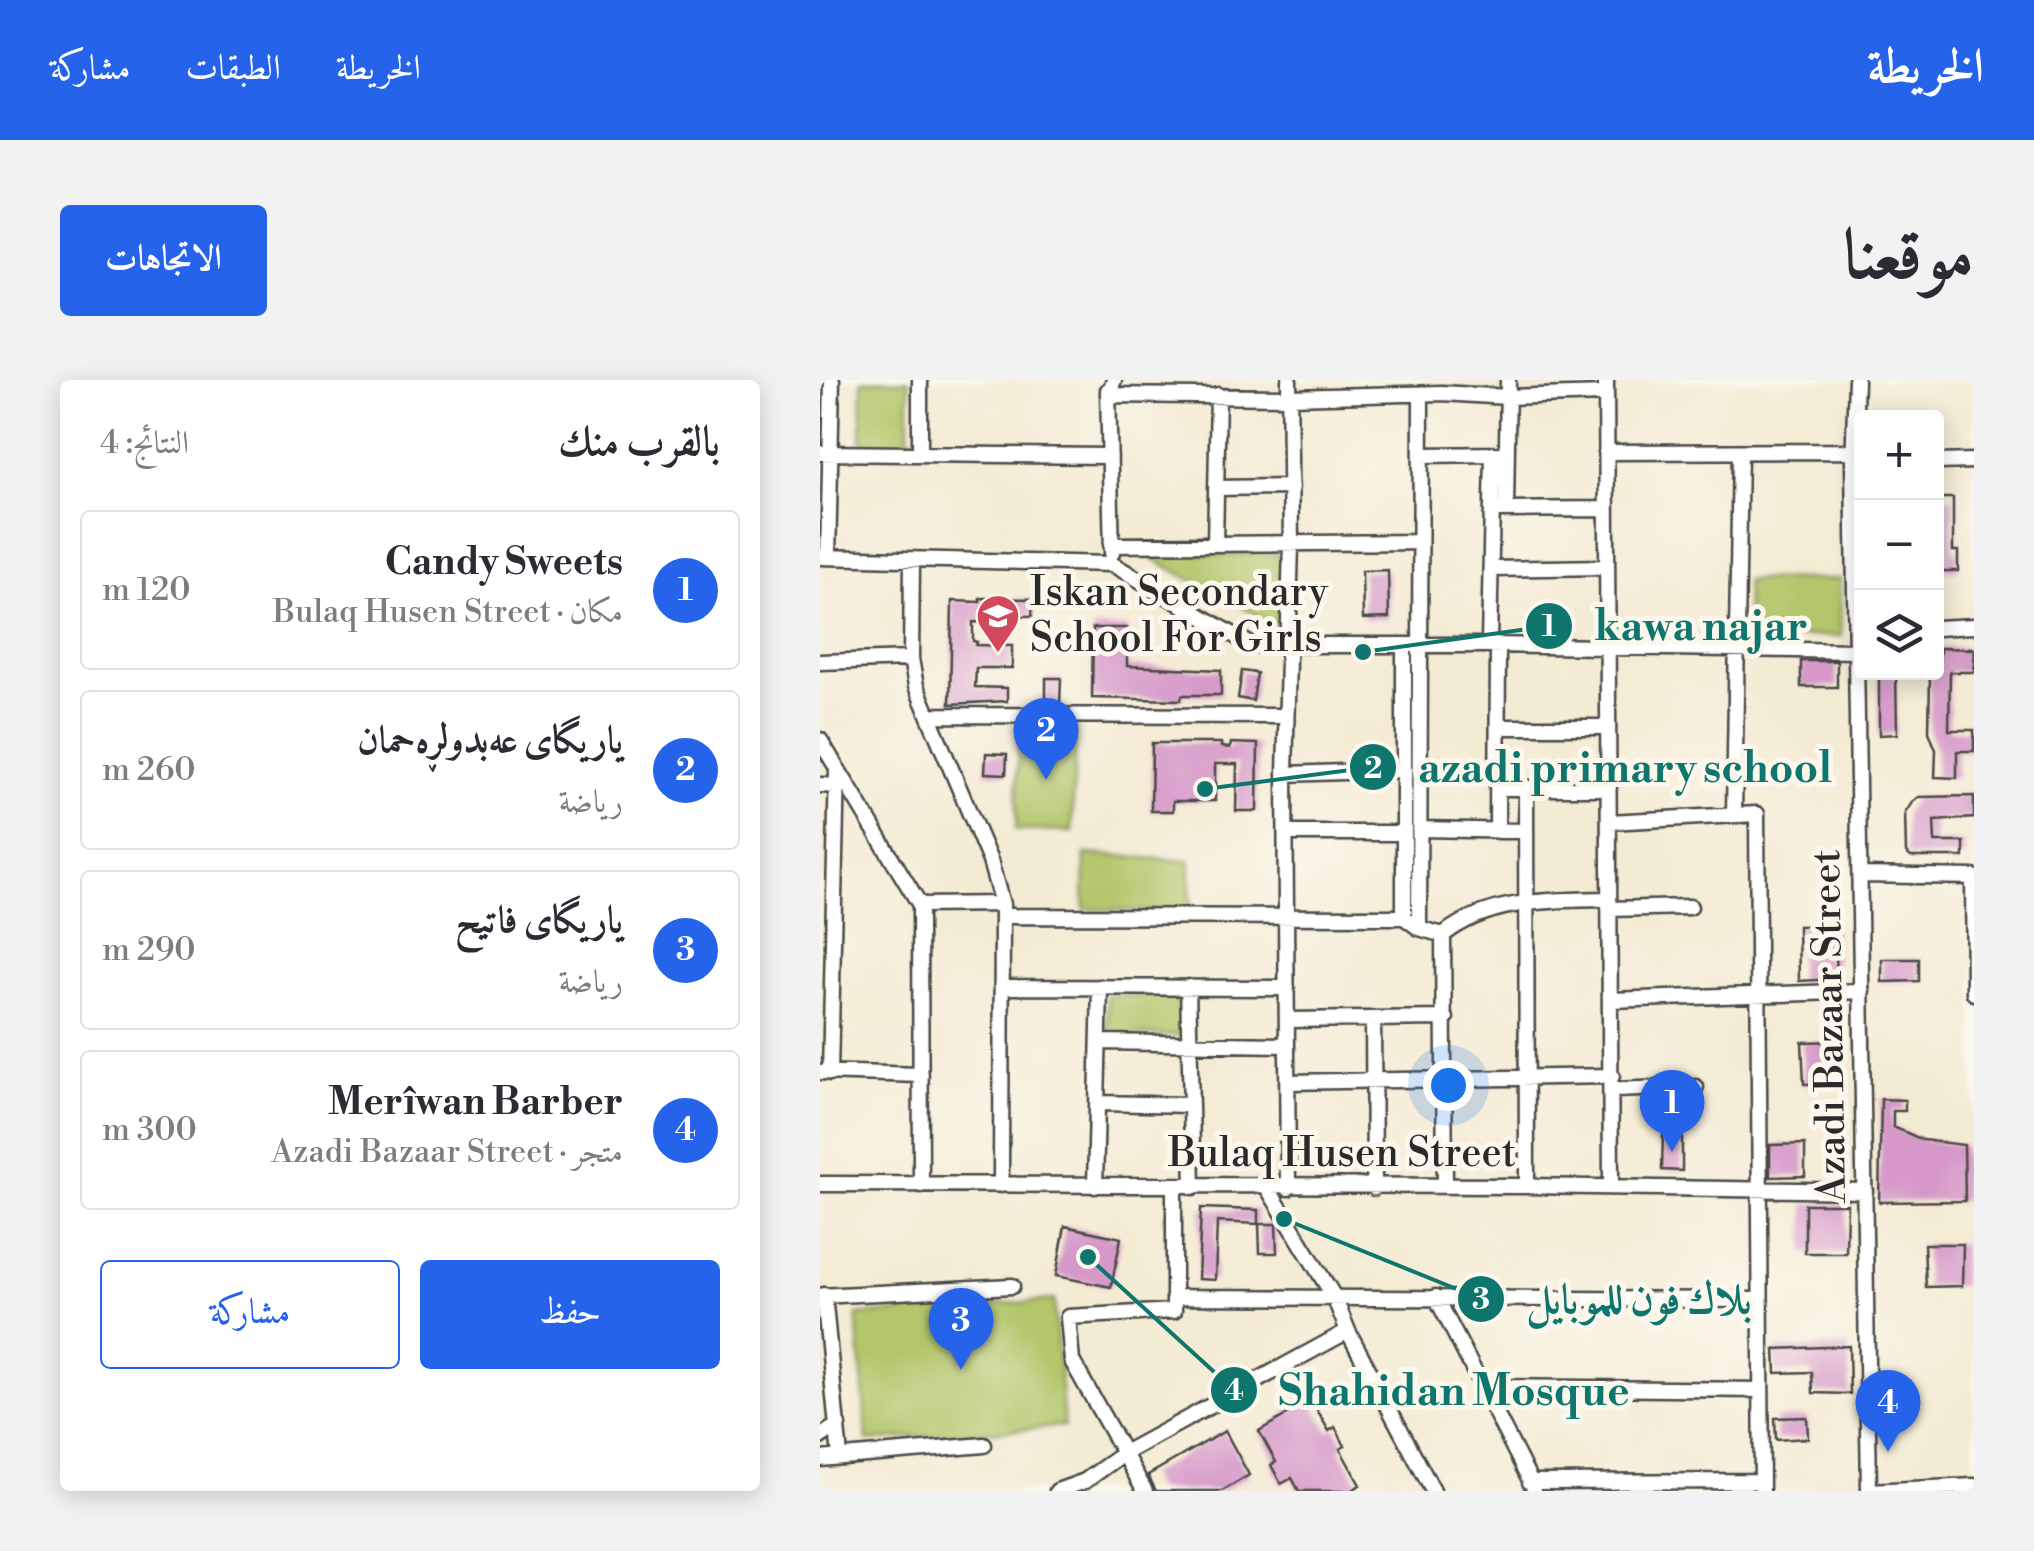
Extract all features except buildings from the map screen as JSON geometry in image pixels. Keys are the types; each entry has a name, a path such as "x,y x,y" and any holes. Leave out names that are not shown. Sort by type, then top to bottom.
{"street":[{"path":"832,380 825,453 824,557 1112,564 1251,645 1854,651"},
{"path":"920,380 920,454"},
{"path":"1288,1188 1285,774 1290,380"},
{"path":"1498,831 1492,569 1508,380"},
{"name":"Azadi Bazaar Street","path":"1856,380 1856,410"},
{"path":"1112,564 1110,385 1218,396 1290,397 1421,394 1442,387 1508,398 1606,387 1611,1187"},
{"path":"1419,928 1404,770 1420,542 1421,394"},
{"path":"1216,544 1218,396"},
{"path":"1606,452 1740,452 1854,459"},
{"path":"1734,814 1740,452"},
{"path":"825,453 1110,456"},
{"path":"1421,455 1500,454"},
{"path":"1944,462 1974,461"},
{"path":"1216,488 1291,488"},
{"name":"Azadi Bazaar Street","path":"1857,500 1858,590"},
{"path":"1499,510 1606,509"},
{"path":"1112,545 1420,542"},
{"path":"912,562 911,659 916,686 990,860 1003,910 1001,1185"},
{"path":"1492,569 1607,567"},
{"path":"1944,628 1974,626"},
{"path":"1404,917 1411,831 1412,647"},
{"path":"820,662 911,659"},
{"name":"Azadi Bazaar Street","path":"1857,680 1869,1491"},
{"path":"929,715 1286,716"},
{"path":"1498,727 1608,727"},
{"path":"820,740 920,905 921,1185"},
{"path":"837,766 825,1073 921,1075"},
{"path":"1285,774 1404,770"},
{"path":"820,785 836,786"},
{"path":"1498,788 1609,788"},
{"path":"1526,788 1527,1186"},
{"path":"1436,1298 1533,1486 1762,1486 1757,814 1609,822"},
{"path":"1286,833 1526,832"},
{"path":"1860,876 1974,877 1974,993"},
{"path":"1443,935 1456,925 1526,901 1690,907"},
{"path":"920,905 1404,917 1419,928 1443,935"},
{"path":"1443,935 1445,1186"},
{"path":"1002,987 1287,988"},
{"path":"1095,1186 1100,987"},
{"path":"1188,987 1193,1187"},
{"path":"1612,1000 1862,991"},
{"path":"1373,1018 1374,1188"},
{"path":"1287,1020 1446,1018"},
{"path":"1098,1042 1287,1044"},
{"path":"1287,1082 1526,1079 1696,1087"},
{"path":"1098,1104 1191,1105"},
{"name":"Bulaq Husen Street","path":"820,1184 1864,1191"},
{"path":"1146,1491 1072,1360 1068,1317 1174,1311 1174,1186"},
{"path":"1267,1187 1334,1296 1348,1331 1433,1491"},
{"path":"840,1457 822,1296 1012,1286"},
{"path":"1174,1296 1760,1300"},
{"path":"1063,1490 1348,1331"},
{"path":"1482,1387 1761,1390"},
{"path":"820,1437 838,1425"},
{"path":"820,1459 984,1445"},
{"path":"1869,1491 1974,1486"}],"green space":[{"path":"862,380 909,380 909,446 861,442"},
{"path":"1141,553 1282,554 1282,628"},
{"path":"1840,579 1841,636 1747,637 1746,580"},
{"path":"1019,728 1076,730 1072,832 1016,830"},
{"path":"1085,854 1190,861 1190,912 1084,909"},
{"path":"1107,995 1176,996 1184,1002 1184,1036 1107,1034"},
{"path":"1054,1300 1064,1426 867,1441 857,1315"}],"place":[{"name":"kawa najar","path":"1363,652"},
{"name":"Iskan Secondary School For Girls","path":"998,654"},
{"name":"یاریگای عەبدولڕەحمان","path":"1046,780"},
{"name":"azadi primary school","path":"1205,789"},
{"name":"Candy Sweets","path":"1672,1152"},
{"name":"بلاك فون للموبايل","path":"1284,1219"},
{"name":"Shahidan Mosque","path":"1088,1257"},
{"name":"یاریگای فاتیح","path":"961,1370"},
{"name":"Merîwan Barber","path":"1888,1452"}]}
